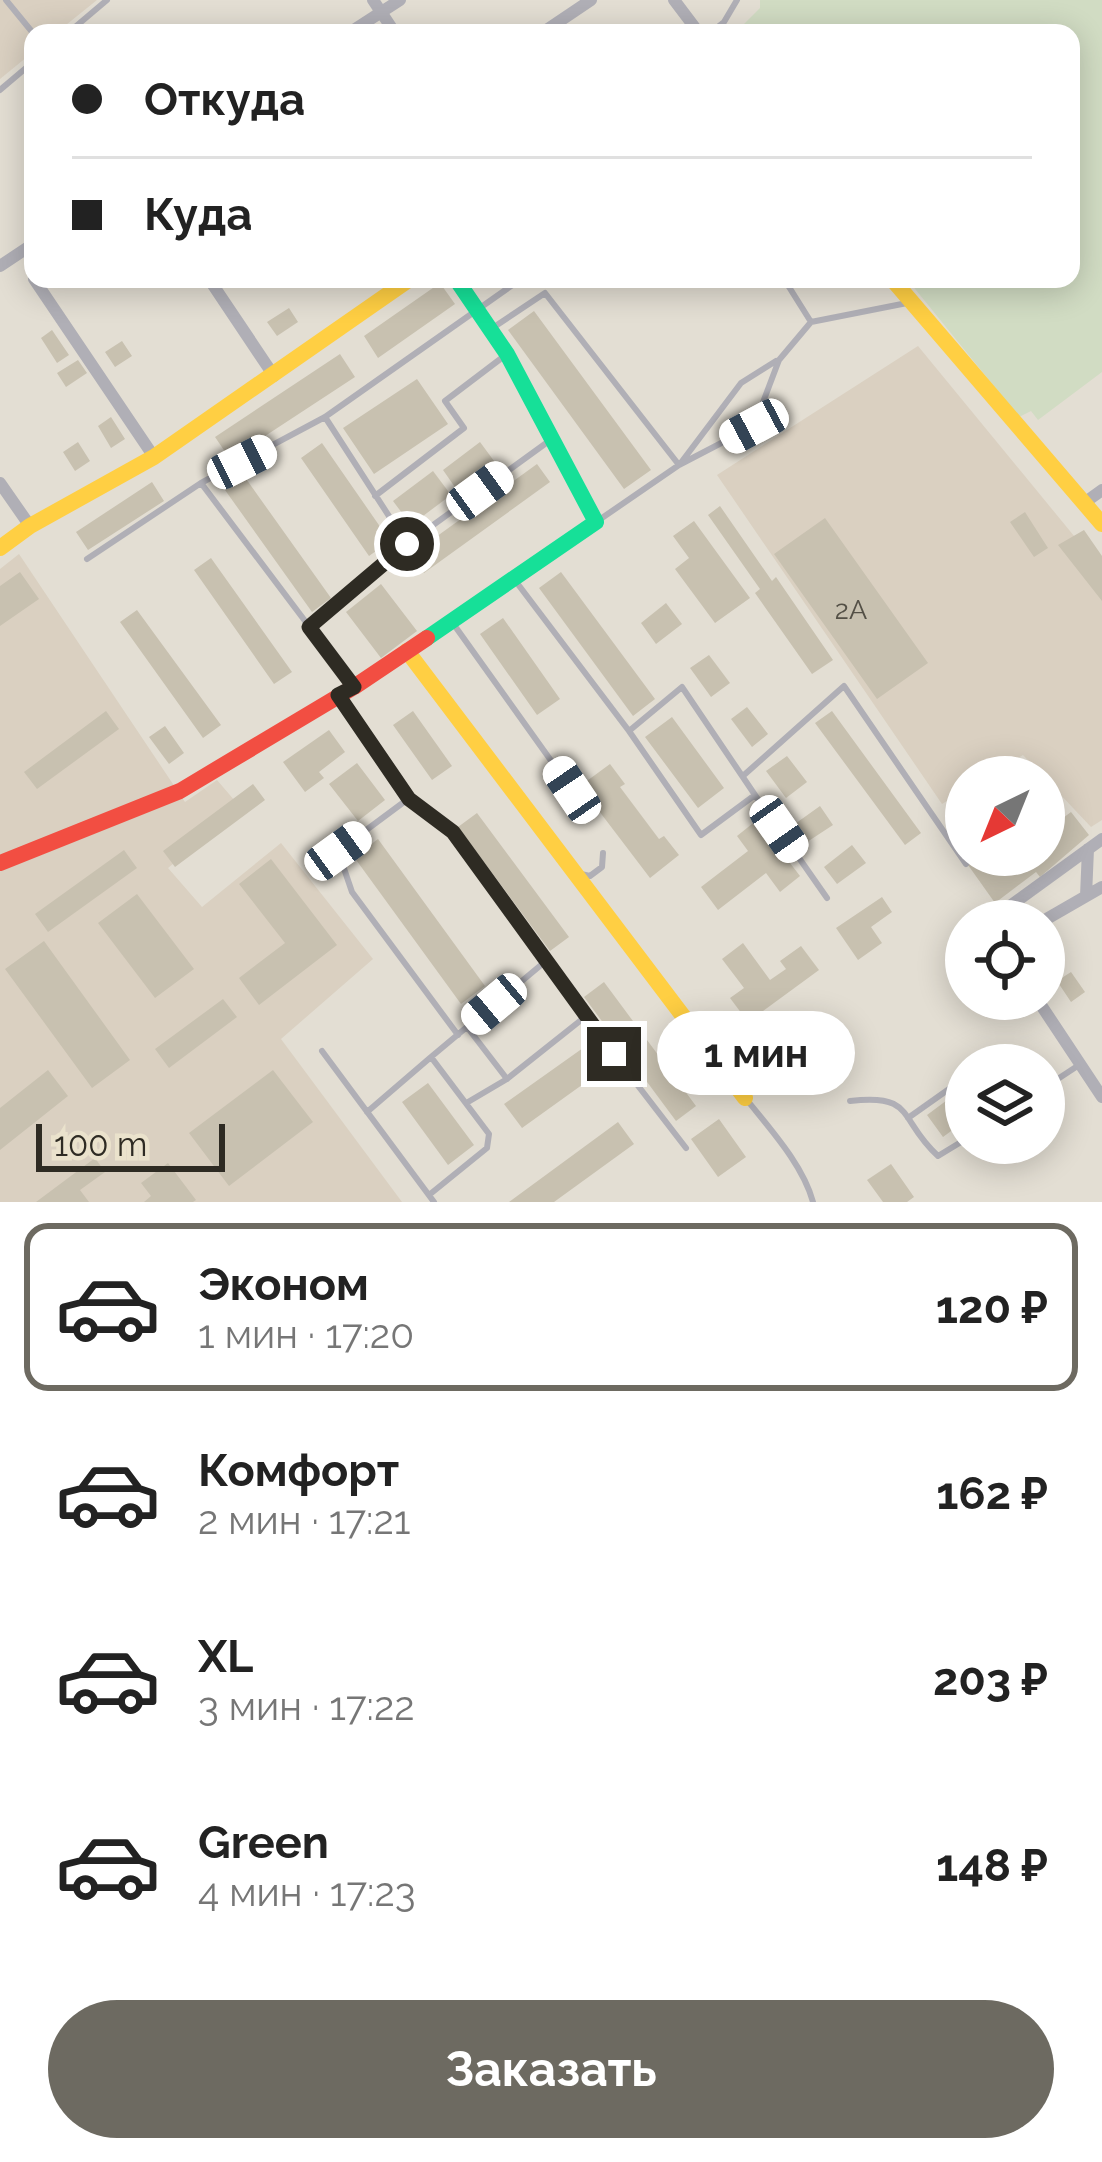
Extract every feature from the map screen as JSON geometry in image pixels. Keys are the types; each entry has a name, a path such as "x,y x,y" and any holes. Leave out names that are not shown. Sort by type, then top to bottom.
{"street":[{"path":"378,6 400,0"},
{"path":"555,24 591,0"},
{"path":"674,0 693,24"},
{"path":"0,266 24,250"},
{"path":"17,254 24,264"},
{"path":"41,288 154,457"},
{"path":"214,288 274,376"},
{"path":"0,548 30,526 154,457 274,376 389,288"},
{"path":"0,863 180,791 346,691 596,522 506,355 462,288"},
{"path":"899,288 1102,524"},
{"path":"0,483 30,526"},
{"path":"1084,502 1102,490"},
{"path":"407,651 746,1098"},
{"path":"1018,900 1102,839"},
{"path":"1086,896 1088,849"},
{"path":"1065,908 1102,887"},
{"path":"1050,1020 1102,1097"}],"lane":[{"path":"6,0 26,24"},
{"path":"79,24 107,0"},
{"path":"0,89 24,69"},
{"path":"87,559 201,483 325,417 509,288"},
{"path":"790,288 811,322"},
{"path":"491,330 545,293 679,465"},
{"path":"679,465 742,383 779,360 811,322 910,302"},
{"path":"375,496 464,428 445,401 506,355"},
{"path":"596,522 679,465 754,426 779,360"},
{"path":"325,417 407,544"},
{"path":"309,627 407,544 552,439"},
{"path":"201,483 309,627 409,799 453,832 686,1148"},
{"path":"513,577 629,730 701,836 755,795"},
{"path":"452,621 572,790"},
{"path":"744,775 844,686 945,833"},
{"path":"629,730 682,687 827,898"},
{"path":"409,799 338,851 352,892 458,1035"},
{"path":"574,872 590,876 602,867 603,853"},
{"path":"367,1112 548,960"},
{"path":"468,1102 507,1079 585,1017"},
{"path":"467,1027 507,1079"},
{"path":"322,1051 431,1198 487,1148 489,1133 431,1057"},
{"path":"1065,1074 1079,1065"},
{"path":"908,1118 945,1092"},
{"path":"746,1098 810,1190 813,1202"},
{"path":"850,1101 887,1099 938,1156 945,1152"}],"shaded area":[{"path":"0,0 97,0 67,24 24,24 24,59 0,79"},
{"path":"918,346 1102,570 1102,820 1091,827 1065,799 1065,756 945,756 942,804 717,475"},
{"path":"19,554 185,802 217,780 241,808 168,868 202,907 281,843 373,959 281,1039 402,1202 0,1202 0,569"}],"green space":[{"path":"760,0 1102,0 1102,372 1038,420 1031,411 1019,417 914,288 1080,288 1080,24 744,24 760,8"}],"building":[{"path":"433,288 444,288 455,304 378,358 364,336"},
{"path":"289,308 298,322 277,336 267,322"},
{"path":"534,311 651,470 624,489 508,330"},
{"path":"52,330 69,355 57,363 41,338"},
{"path":"122,341 132,356 115,367 105,352"},
{"path":"340,354 355,377 230,459 215,437"},
{"path":"78,360 87,373 66,387 57,373"},
{"path":"417,379 448,424 374,474 343,428"},
{"path":"111,417 125,439 111,448 98,426"},
{"path":"78,442 90,461 75,471 63,452"},
{"path":"480,442 497,465 459,493 443,470"},
{"path":"322,443 390,541 369,556 301,458"},
{"path":"537,464 550,482 424,573 411,555"},
{"path":"433,471 451,495 411,525 393,501"},
{"path":"244,476 331,598 312,612 225,490"},
{"path":"152,482 164,501 88,550 76,532"},
{"path":"720,506 833,660 812,674 708,515"},
{"path":"1025,512 1048,548 1034,557 1010,522"},
{"path":"825,518 928,663 877,699 774,554"},
{"path":"694,521 750,598 715,623 675,569 689,558 673,536"},
{"path":"1084,530 1102,556 1102,601 1058,545"},
{"path":"211,558 292,672 274,684 194,570"},
{"path":"20,572 39,599 0,626 0,586"},
{"path":"561,572 655,699 633,716 539,588"},
{"path":"381,584 417,631 381,658 346,612"},
{"path":"666,603 682,624 656,644 641,623"},
{"path":"137,610 221,725 203,738 120,622"},
{"path":"503,618 560,699 537,715 480,634"},
{"path":"709,655 730,683 711,697 690,668"},
{"path":"747,707 768,734 752,747 731,719"},
{"path":"106,711 119,729 37,789 24,772"},
{"path":"413,711 452,766 432,780 393,725"},
{"path":"832,711 921,833 905,845 815,723"},
{"path":"672,717 724,788 698,808 645,737"},
{"path":"165,726 184,753 169,764 149,737"},
{"path":"329,730 345,752 319,772 324,778 305,792 283,762"},
{"path":"787,756 807,782 786,798 766,771"},
{"path":"357,763 385,800 358,821 329,784"},
{"path":"610,764 625,784 620,787 659,839 664,836 679,855 650,878 580,786"},
{"path":"253,784 265,800 175,867 163,851"},
{"path":"820,806 833,825 804,844 792,826"},
{"path":"1071,812 1089,835 1065,856 1065,816"},
{"path":"477,813 569,937 550,951 458,827"},
{"path":"757,820 800,876 780,892 766,873 718,910 701,887 748,851 737,836"},
{"path":"378,839 485,986 461,1004 354,857"},
{"path":"852,845 866,863 837,884 824,867"},
{"path":"124,850 137,868 48,932 35,914"},
{"path":"271,859 337,945 259,1005 239,978 285,943 239,884"},
{"path":"976,876 1031,876 999,900 993,900"},
{"path":"137,894 194,969 155,998 98,923"},
{"path":"882,897 892,912 871,927 882,943 858,960 836,928"},
{"path":"44,941 130,1060 92,1088 5,969"},
{"path":"743,943 770,980 786,969 780,961 801,946 819,970 748,1022 730,998 744,988 722,959"},
{"path":"1071,972 1085,992 1071,1002 1065,993 1065,976"},
{"path":"604,982 696,1106 676,1121 584,997"},
{"path":"223,999 237,1017 169,1068 155,1049"},
{"path":"583,1048 600,1072 522,1128 504,1104"},
{"path":"48,1070 68,1096 0,1150 0,1108"},
{"path":"273,1070 313,1122 229,1186 189,1133"},
{"path":"428,1083 474,1145 448,1165 402,1102"},
{"path":"945,1102 945,1136 943,1137 927,1115"},
{"path":"719,1119 746,1157 718,1177 691,1139"},
{"path":"618,1122 634,1144 554,1202 509,1202"},
{"path":"95,1158 105,1172 80,1190 89,1202 36,1202"},
{"path":"168,1163 196,1200 144,1202 151,1196 141,1183"},
{"path":"891,1164 914,1197 907,1202 883,1202 867,1180"}],"traffic: fast":[{"path":"427,638 596,522 507,354 462,288"}],"traffic: slow":[{"path":"0,548 30,526 154,457 397,288"},
{"path":"900,288 1102,524"},
{"path":"407,651 745,1098"}],"traffic: jam":[{"path":"0,863 180,791 427,638"}],"route":[{"path":"407,544 309,627 354,687 338,695 409,799 453,832 614,1054"}]}
